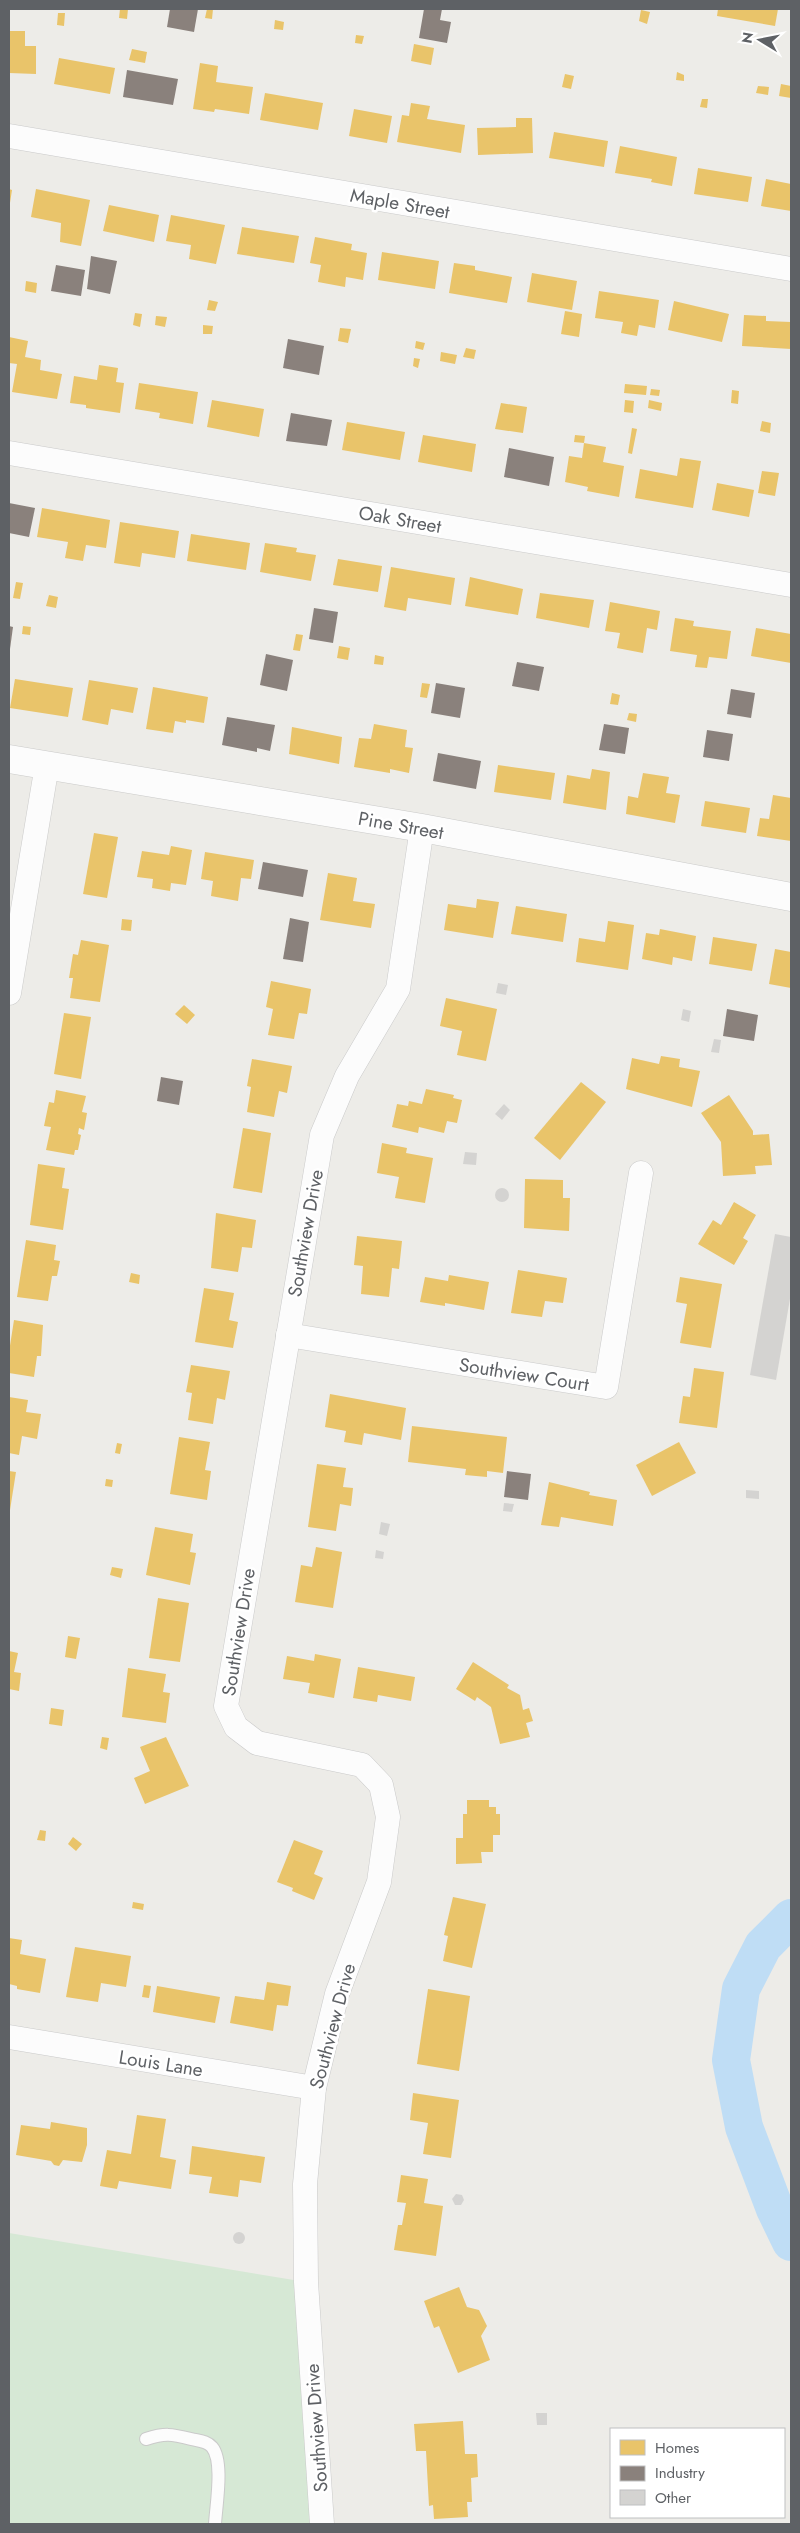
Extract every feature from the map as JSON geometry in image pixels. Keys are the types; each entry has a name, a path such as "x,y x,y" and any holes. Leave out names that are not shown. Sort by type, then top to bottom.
{"street":[{"name":"Maple Street","path":"9,136 791,269"},
{"name":"Oak Street","path":"9,453 791,585"},
{"name":"Pine Street","path":"9,759 422,828 791,897"},
{"path":"9,993 47,764"},
{"name":"Southview Drive","path":"322,2524 306,2282 305,2184 314,2088 337,1994 379,1882 388,1817 381,1784 362,1765 258,1743 236,1727 226,1706 322,1135 348,1076 398,989 422,828"},
{"name":"Southview Court","path":"288,1335 606,1387 641,1173"},
{"name":"Louis Lane","path":"9,2037 314,2088"}],"lane":[{"path":"146,2439 167,2433 206,2442 212,2446 216,2454 218,2473 215,2524"}],"green space":[{"path":"9,2233 306,2282 322,2524 9,2524"}],"building: Homes":[{"path":"120,9 128,9 127,19 119,18"},
{"path":"207,9 213,9 212,19 205,18"},
{"path":"718,9 778,9 775,26 717,16"},
{"path":"641,10 650,12 647,24 639,21"},
{"path":"58,13 65,13 64,26 57,25"},
{"path":"275,20 284,22 283,30 274,29"},
{"path":"9,31 25,31 25,46 36,46 36,74 9,73"},
{"path":"356,35 364,36 362,44 355,43"},
{"path":"414,44 434,48 431,65 411,61"},
{"path":"132,49 147,52 145,63 129,60"},
{"path":"59,58 115,68 110,94 54,84"},
{"path":"200,63 218,66 216,82 253,87 249,114 215,109 214,112 193,109"},
{"path":"677,72 684,75 684,81 676,80"},
{"path":"565,74 574,76 571,89 562,87"},
{"path":"781,84 791,86 791,98 779,96"},
{"path":"758,86 769,87 768,95 756,93"},
{"path":"265,93 323,103 318,130 260,120"},
{"path":"702,99 708,99 707,108 700,107"},
{"path":"411,103 430,106 427,119 465,125 461,153 397,142 402,115 409,116"},
{"path":"354,109 392,116 387,143 349,136"},
{"path":"516,118 532,118 533,153 478,155 477,128 516,127"},
{"path":"554,132 608,141 604,167 549,158"},
{"path":"620,146 677,157 672,186 651,182 652,179 615,173"},
{"path":"698,168 752,177 748,202 694,194"},
{"path":"766,179 791,184 791,211 761,206"},
{"path":"9,189 12,190 10,203 9,202"},
{"path":"36,189 90,200 81,246 60,242 61,223 31,217"},
{"path":"109,205 159,215 154,242 103,231"},
{"path":"171,215 225,225 216,264 189,259 191,245 166,241"},
{"path":"242,227 299,236 294,263 237,254"},
{"path":"315,237 352,244 351,250 367,253 363,280 346,277 345,287 318,282 321,265 310,263"},
{"path":"382,252 439,261 435,289 378,280"},
{"path":"454,263 475,266 475,270 512,277 507,303 449,293"},
{"path":"532,273 577,281 572,310 527,302"},
{"path":"26,281 37,283 36,293 25,291"},
{"path":"599,291 659,300 655,328 639,325 637,336 621,333 623,322 595,318"},
{"path":"209,300 218,302 215,311 207,310"},
{"path":"674,301 729,314 722,342 668,330"},
{"path":"565,311 582,314 579,337 561,334"},
{"path":"135,313 142,314 140,327 133,325"},
{"path":"744,315 766,316 766,321 791,322 791,349 742,346"},
{"path":"156,316 167,317 165,327 155,325"},
{"path":"203,325 213,326 212,334 203,334"},
{"path":"340,328 351,329 348,343 338,341"},
{"path":"9,337 28,341 25,357 41,360 40,370 62,374 57,399 12,392 17,364 9,363"},
{"path":"416,341 425,343 423,350 415,348"},
{"path":"466,348 476,350 474,359 463,357"},
{"path":"441,352 457,355 455,364 440,361"},
{"path":"414,358 420,359 418,368 413,366"},
{"path":"99,365 118,368 116,382 124,383 120,413 86,408 86,405 70,403 74,376 97,380"},
{"path":"139,383 198,392 193,424 159,418 160,413 135,409"},
{"path":"625,384 647,386 646,395 624,393"},
{"path":"651,389 660,390 659,396 650,395"},
{"path":"732,390 739,391 738,404 731,403"},
{"path":"212,400 264,409 259,437 207,427"},
{"path":"625,400 634,401 633,413 624,412"},
{"path":"649,400 662,403 661,411 648,408"},
{"path":"501,403 527,407 523,433 495,429"},
{"path":"762,421 771,423 770,433 760,431"},
{"path":"347,422 405,432 400,460 342,450"},
{"path":"632,428 637,429 632,454 628,453"},
{"path":"423,435 476,444 472,472 418,462"},
{"path":"575,435 585,436 584,443 574,442"},
{"path":"584,443 606,447 603,462 624,466 619,497 587,491 588,487 565,482 569,456 582,458"},
{"path":"680,458 701,461 693,508 635,498 640,469 677,476"},
{"path":"762,471 779,473 775,496 758,493"},
{"path":"717,483 754,490 749,517 712,510"},
{"path":"42,508 110,520 106,548 86,545 83,561 65,558 68,542 37,537"},
{"path":"120,522 179,531 175,558 142,553 140,567 114,563"},
{"path":"191,534 250,543 246,570 187,561"},
{"path":"265,543 297,548 296,552 316,555 311,581 260,572"},
{"path":"338,559 382,566 378,592 333,585"},
{"path":"391,567 455,578 451,605 408,598 406,611 384,607"},
{"path":"470,577 523,589 518,615 465,606"},
{"path":"16,582 23,583 20,599 13,598"},
{"path":"540,593 594,600 589,628 536,618"},
{"path":"49,595 58,597 56,608 46,606"},
{"path":"610,602 660,611 657,630 647,628 643,653 617,648 620,633 605,631"},
{"path":"675,618 694,621 693,626 731,631 727,659 709,657 707,668 695,667 697,655 670,651"},
{"path":"23,626 31,627 30,635 22,634"},
{"path":"756,628 791,634 791,663 751,656"},
{"path":"296,634 303,635 300,651 293,650"},
{"path":"339,646 350,648 348,660 337,658"},
{"path":"375,655 384,657 383,665 374,664"},
{"path":"15,679 73,688 68,717 10,708"},
{"path":"89,680 138,688 133,713 111,709 108,725 82,720"},
{"path":"422,683 430,684 427,698 420,697"},
{"path":"153,687 208,697 204,723 186,720 186,723 175,721 173,733 146,729"},
{"path":"612,693 620,695 618,705 610,704"},
{"path":"629,713 637,714 636,722 627,720"},
{"path":"374,724 407,730 405,747 413,748 409,773 390,769 390,773 354,767 359,738 371,739"},
{"path":"292,727 342,737 339,764 289,754"},
{"path":"498,765 555,773 551,800 494,792"},
{"path":"592,769 610,772 606,810 563,803 567,775 590,779"},
{"path":"643,773 669,777 666,793 680,795 675,823 626,814 628,796 638,798"},
{"path":"773,795 791,798 791,841 757,836 760,818 769,819"},
{"path":"705,801 750,808 746,833 701,826"},
{"path":"94,833 118,837 107,898 83,894"},
{"path":"171,846 192,850 186,885 171,883 170,891 152,888 153,879 137,877 142,851 169,855"},
{"path":"205,852 254,860 251,879 241,878 238,901 211,896 213,881 201,879"},
{"path":"328,873 357,878 353,901 375,904 371,928 320,920"},
{"path":"477,899 499,902 493,938 444,930 448,904 476,908"},
{"path":"516,906 567,914 563,942 511,934"},
{"path":"122,919 132,920 131,931 121,930"},
{"path":"608,921 634,925 628,970 576,962 579,938 605,942"},
{"path":"660,929 696,936 692,961 673,957 672,965 642,959 646,933 659,935"},
{"path":"713,937 757,944 752,971 709,964"},
{"path":"81,940 109,945 100,1002 70,998 73,978 69,978 73,954 78,955"},
{"path":"775,949 791,952 791,988 769,984"},
{"path":"271,981 311,989 307,1014 299,1013 294,1039 268,1035 273,1009 266,1007"},
{"path":"446,998 497,1009 486,1061 457,1055 462,1031 440,1026"},
{"path":"184,1005 195,1015 187,1024 175,1014"},
{"path":"64,1013 91,1017 81,1079 54,1074"},
{"path":"661,1056 680,1059 679,1067 700,1071 692,1107 626,1089 632,1058 659,1064"},
{"path":"252,1059 292,1066 287,1093 279,1091 274,1117 247,1112 251,1087 247,1086"},
{"path":"581,1082 606,1102 560,1160 534,1138"},
{"path":"426,1089 454,1095 453,1098 462,1100 457,1123 447,1121 444,1133 419,1127 418,1133 392,1127 397,1104 408,1106 409,1101 422,1104"},
{"path":"56,1090 86,1096 82,1112 87,1113 84,1130 79,1128 78,1134 81,1135 78,1150 75,1150 74,1155 46,1150 51,1127 44,1126 49,1102 54,1103"},
{"path":"729,1095 753,1131 753,1135 769,1134 772,1165 755,1166 756,1174 723,1176 721,1142 701,1113"},
{"path":"243,1128 271,1133 262,1193 233,1188"},
{"path":"382,1143 407,1148 406,1153 433,1158 425,1203 395,1198 399,1177 377,1173"},
{"path":"38,1164 65,1168 62,1188 69,1189 63,1230 30,1225"},
{"path":"525,1179 563,1180 563,1198 570,1198 569,1231 524,1228"},
{"path":"734,1202 756,1215 743,1238 748,1241 734,1265 698,1244 713,1220 721,1225"},
{"path":"216,1213 256,1220 252,1248 242,1247 238,1272 211,1268"},
{"path":"357,1236 402,1241 399,1269 392,1268 389,1297 361,1294 363,1266 354,1265"},
{"path":"26,1240 56,1245 54,1260 60,1261 57,1276 52,1276 48,1301 17,1297"},
{"path":"518,1270 567,1278 563,1303 545,1301 542,1317 511,1313"},
{"path":"131,1273 140,1275 139,1284 129,1282"},
{"path":"449,1275 489,1282 484,1310 445,1303 445,1306 420,1302 425,1277 448,1281"},
{"path":"680,1277 722,1284 711,1348 680,1343 687,1304 676,1302"},
{"path":"204,1288 234,1293 229,1320 238,1322 233,1348 195,1342"},
{"path":"14,1320 43,1325 41,1356 37,1356 34,1377 9,1373 9,1352"},
{"path":"191,1365 230,1371 225,1400 217,1398 213,1424 188,1420 192,1393 186,1392"},
{"path":"694,1368 724,1372 717,1428 679,1423 683,1396 690,1397"},
{"path":"330,1394 406,1408 401,1440 364,1433 362,1445 344,1442 346,1431 325,1427"},
{"path":"9,1397 28,1400 26,1412 41,1414 37,1439 22,1436 19,1455 9,1453"},
{"path":"412,1426 507,1437 503,1473 487,1471 487,1477 465,1475 466,1469 408,1462"},
{"path":"179,1437 210,1442 205,1470 211,1471 207,1500 170,1494"},
{"path":"679,1442 696,1473 652,1496 636,1465"},
{"path":"117,1443 122,1444 120,1454 115,1453"},
{"path":"317,1464 346,1468 343,1487 353,1488 351,1506 340,1504 336,1531 308,1527"},
{"path":"9,1471 16,1472 10,1510 9,1510"},
{"path":"106,1479 113,1480 112,1487 105,1486"},
{"path":"549,1482 590,1492 589,1495 617,1500 613,1526 561,1517 559,1527 541,1525"},
{"path":"155,1527 193,1534 190,1552 196,1553 190,1585 146,1575"},
{"path":"316,1547 342,1552 333,1608 295,1602 301,1565 312,1567"},
{"path":"112,1567 123,1569 121,1578 110,1575"},
{"path":"158,1598 189,1603 180,1662 149,1658"},
{"path":"68,1636 80,1638 76,1659 65,1657"},
{"path":"9,1651 18,1653 14,1672 21,1673 19,1691 9,1689"},
{"path":"315,1654 341,1659 334,1698 308,1693 310,1683 283,1679 287,1656 314,1661"},
{"path":"473,1662 509,1685 507,1688 520,1695 523,1710 529,1708 533,1721 526,1723 530,1737 500,1744 491,1707 477,1697 475,1701 456,1689"},
{"path":"358,1667 415,1677 411,1701 378,1695 377,1702 353,1698"},
{"path":"128,1668 166,1674 163,1692 170,1693 166,1723 122,1717"},
{"path":"51,1708 64,1710 62,1726 49,1724"},
{"path":"102,1737 109,1738 107,1750 100,1748"},
{"path":"166,1737 189,1786 145,1804 134,1778 150,1771 140,1747"},
{"path":"467,1800 489,1800 489,1807 496,1807 496,1814 500,1814 500,1835 493,1835 493,1852 481,1852 482,1863 456,1864 456,1838 463,1838 463,1814 467,1814"},
{"path":"40,1830 46,1831 45,1841 37,1840"},
{"path":"73,1837 82,1844 76,1851 68,1844"},
{"path":"294,1840 323,1851 314,1874 323,1878 314,1900 292,1891 293,1888 277,1882"},
{"path":"453,1897 486,1904 472,1968 443,1961 448,1936 444,1935"},
{"path":"133,1902 144,1904 143,1910 132,1908"},
{"path":"9,1938 22,1940 20,1954 46,1959 40,1993 17,1989 17,1986 9,1984"},
{"path":"75,1947 131,1956 126,1987 101,1983 98,2002 66,1997"},
{"path":"267,1982 291,1986 288,2006 277,2005 273,2031 230,2023 235,1996 264,2000"},
{"path":"144,1985 151,1986 149,1998 142,1997"},
{"path":"157,1986 220,1997 215,2023 153,2012"},
{"path":"428,1989 470,1996 459,2071 417,2064"},
{"path":"413,2093 459,2100 451,2158 423,2154 428,2123 410,2120"},
{"path":"137,2115 166,2119 160,2157 176,2160 171,2189 119,2181 117,2189 100,2186 107,2150 131,2154"},
{"path":"51,2122 87,2128 87,2145 82,2162 63,2160 59,2166 54,2165 51,2161 16,2155 21,2125 50,2129"},
{"path":"192,2146 265,2157 261,2183 240,2180 238,2197 209,2193 212,2177 189,2174"},
{"path":"401,2175 428,2179 424,2203 443,2206 436,2256 394,2250 398,2225 402,2225 406,2203 397,2202"},
{"path":"459,2287 467,2307 479,2310 487,2326 481,2336 490,2360 458,2373 439,2326 434,2328 424,2301"},
{"path":"463,2421 465,2454 477,2454 478,2477 471,2478 472,2502 467,2502 468,2517 434,2519 433,2505 429,2506 426,2451 416,2451 414,2424"}],"building: Industry":[{"path":"170,9 198,9 194,32 167,27"},
{"path":"424,9 442,9 440,20 451,22 447,43 419,38"},
{"path":"127,70 178,79 173,105 123,97"},
{"path":"91,256 117,261 110,294 87,289"},
{"path":"56,265 85,270 81,296 51,291"},
{"path":"288,339 324,346 319,375 283,368"},
{"path":"291,413 332,420 327,446 286,441"},
{"path":"509,448 554,457 549,486 504,477"},
{"path":"9,503 35,508 29,537 9,533"},
{"path":"314,608 338,612 333,643 309,639"},
{"path":"9,626 13,627 10,649 9,649"},
{"path":"266,654 293,660 287,691 260,685"},
{"path":"517,662 544,667 539,691 512,686"},
{"path":"436,683 465,688 460,718 431,713"},
{"path":"731,689 755,693 751,718 727,714"},
{"path":"227,717 275,725 270,751 257,748 257,752 222,745"},
{"path":"604,724 629,728 625,754 599,750"},
{"path":"707,730 733,734 729,761 703,757"},
{"path":"438,753 481,761 476,789 433,781"},
{"path":"263,862 308,870 303,897 258,889"},
{"path":"290,918 309,922 303,962 283,959"},
{"path":"727,1009 758,1015 754,1041 723,1036"},
{"path":"161,1077 183,1081 179,1105 157,1101"},
{"path":"507,1471 531,1474 528,1500 504,1497"}],"building: Other":[{"path":"498,983 508,985 506,995 496,993"},
{"path":"683,1009 691,1011 689,1022 681,1020"},
{"path":"714,1039 721,1040 719,1053 711,1052"},
{"path":"504,1104 510,1110 502,1120 495,1114"},
{"path":"465,1152 477,1153 476,1165 463,1164"},
{"path":"502,1188 507,1190 509,1195 507,1200 502,1202 497,1200 495,1195 497,1190"},
{"path":"775,1234 791,1237 791,1293 776,1380 750,1375"},
{"path":"746,1490 759,1491 759,1499 746,1498"},
{"path":"504,1503 514,1504 512,1512 503,1511"},
{"path":"381,1522 390,1524 387,1536 379,1534"},
{"path":"376,1550 384,1552 383,1559 375,1558"},
{"path":"456,2194 462,2195 464,2200 461,2205 455,2205 452,2199"},
{"path":"237,2232 241,2232 245,2238 241,2244 237,2244 233,2240 233,2236"},
{"path":"536,2413 547,2413 547,2425 537,2425"}],"waterway":[{"path":"791,1918 763,1946 741,1989 731,2060 744,2127 775,2209 791,2242"}]}
